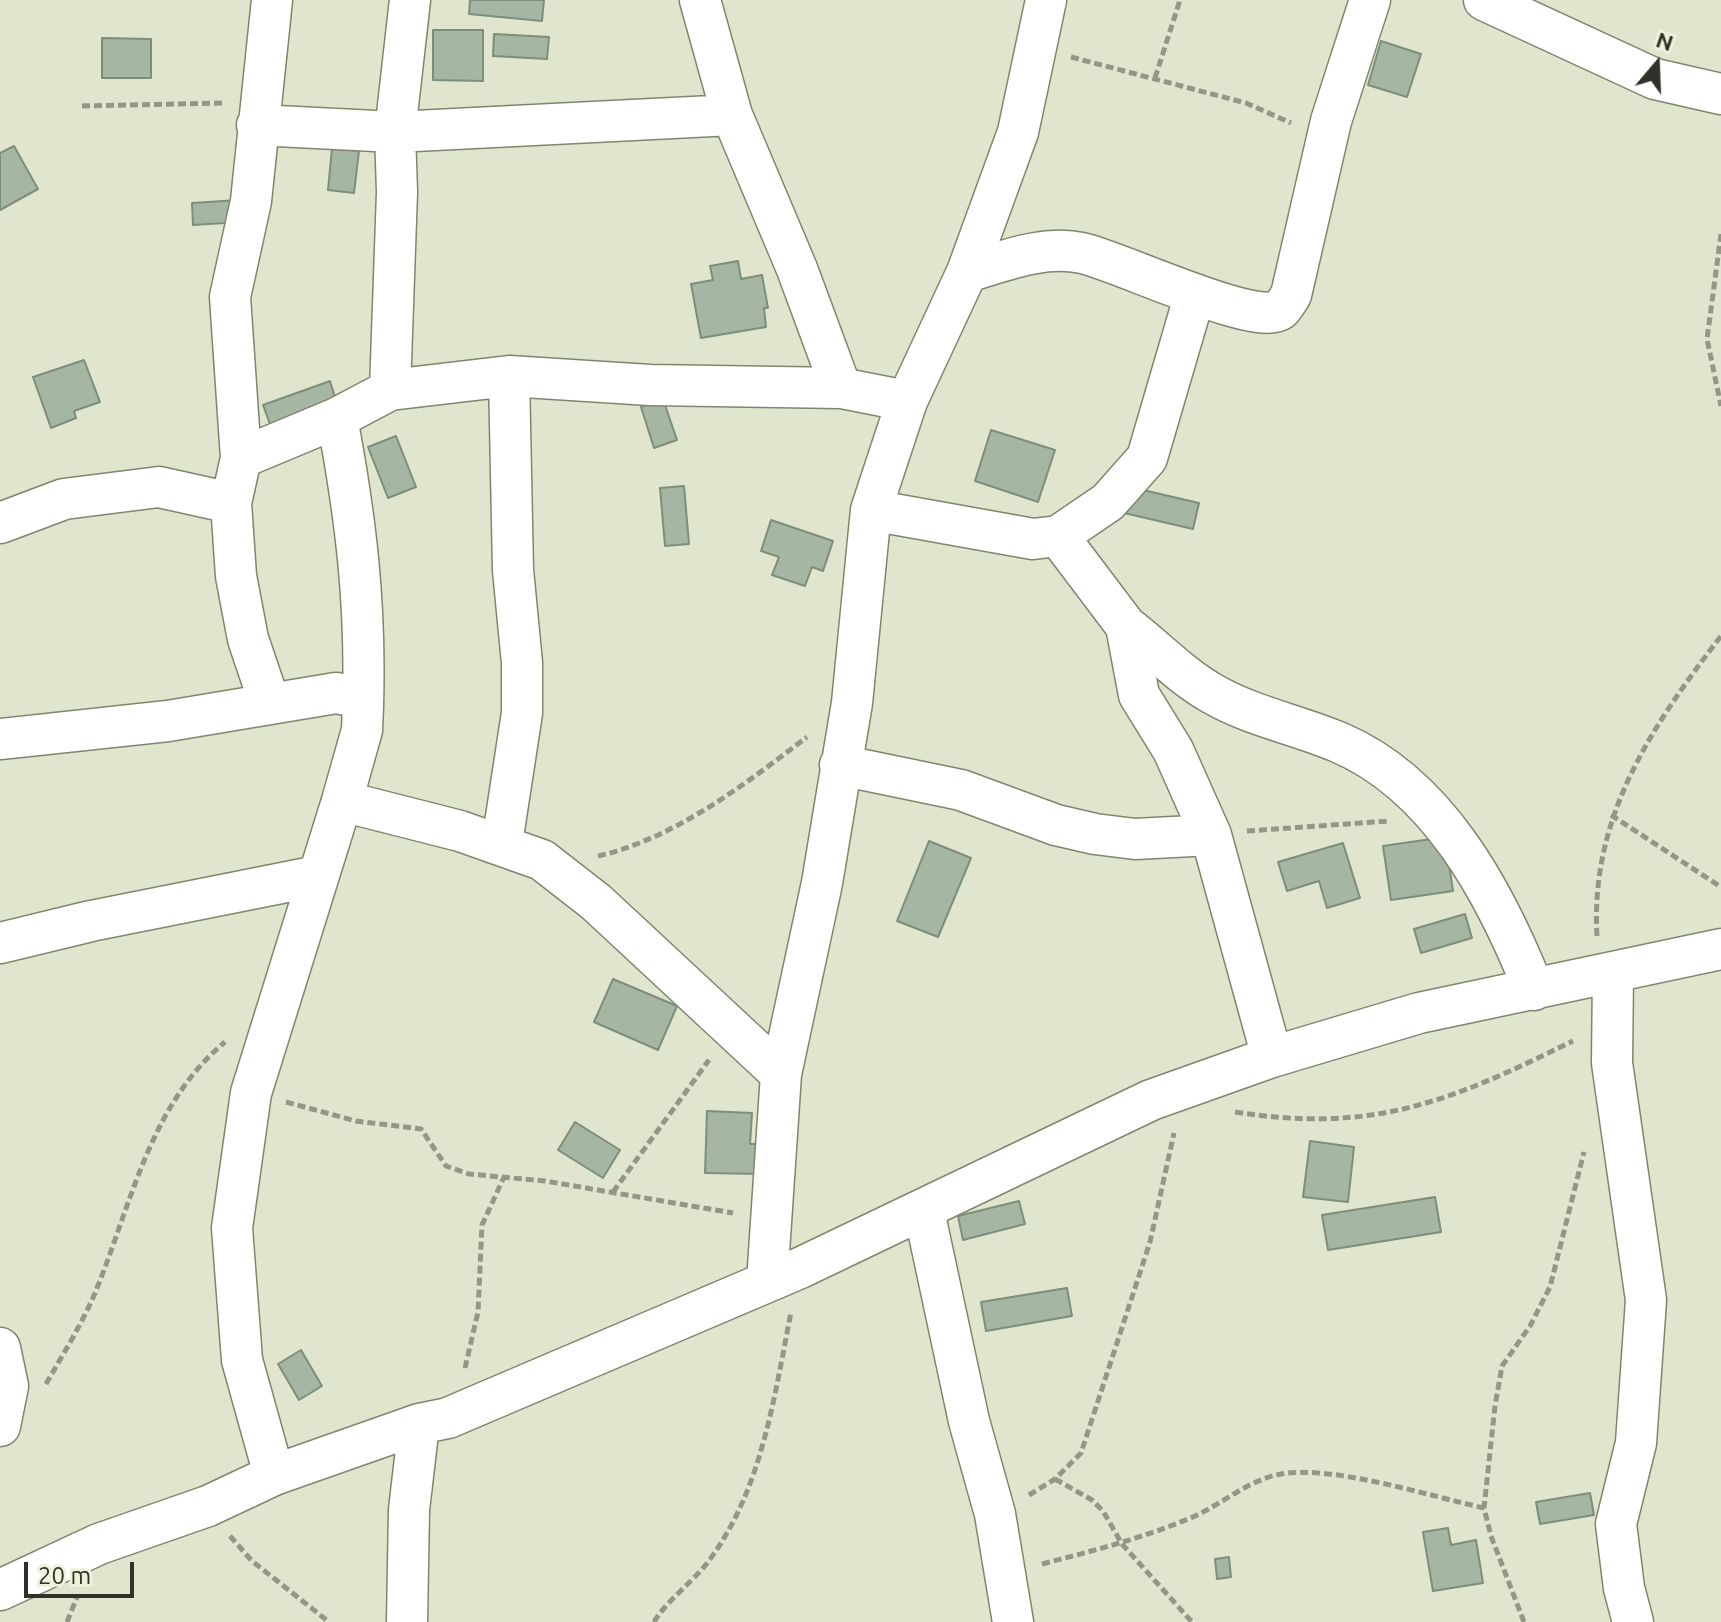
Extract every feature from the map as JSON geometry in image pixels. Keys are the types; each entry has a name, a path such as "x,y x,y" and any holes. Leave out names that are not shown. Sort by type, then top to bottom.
{"street":[{"path":"270,704 248,639 238,588 231,503 241,458 230,297 251,201 272,0"},
{"path":"390,390 397,192 395,132 410,0"},
{"path":"700,0 732,115 786,242 841,388"},
{"path":"784,1275 770,1220 781,1074 822,883 852,703 871,510 907,401 967,272 1018,132 1046,0"},
{"path":"967,272 1053,251 1082,253 1195,294 1266,314 1280,310 1291,295 1331,121 1370,0"},
{"path":"1484,0 1655,79 1721,94"},
{"path":"259,114 395,132 732,115"},
{"path":"871,510 1019,537 1058,536 1108,502 1147,458 1195,294"},
{"path":"241,458 337,418 390,390 509,376 650,385 841,388 907,401"},
{"path":"502,843 522,713 522,663 513,570 509,376"},
{"path":"274,1475 242,1360 232,1228 251,1093 362,730 365,625 356,516 337,418"},
{"path":"0,523 64,499 159,487 231,503"},
{"path":"1058,536 1126,626 1214,695 1341,743 1380,766 1419,795 1438,817 1517,947 1534,990"},
{"path":"1126,626 1139,695 1173,750 1211,835 1272,1057"},
{"path":"0,739 168,721 336,693 352,696 363,706"},
{"path":"840,765 961,790 1056,825 1095,834 1135,839 1211,835"},
{"path":"342,801 502,843 542,860 596,902 781,1074"},
{"path":"0,943 91,921 317,876"},
{"path":"0,1590 99,1544 208,1506 274,1475 434,1421 784,1275 924,1211 1151,1100 1272,1057 1419,1013 1606,976 1721,949"},
{"path":"1606,976 1612,1017 1612,1063 1646,1300 1636,1443 1616,1524 1633,1622"},
{"path":"924,1211 969,1421 995,1514 1013,1622"},
{"path":"0,1348 8,1386 2,1416"},
{"path":"407,1622 409,1510 434,1421"}],"path":[{"path":"1155,78 1180,0"},
{"path":"1038,49 1246,103 1294,124 1331,121"},
{"path":"82,106 259,114"},
{"path":"1721,234 1707,339 1721,406"},
{"path":"1606,976 1595,910 1611,815 1654,728 1721,636"},
{"path":"542,860 601,856 688,819 761,772 852,703"},
{"path":"1611,815 1721,887"},
{"path":"1211,835 1438,817"},
{"path":"1224,1111 1281,1119 1360,1118 1418,1107 1458,1095 1518,1068 1612,1017"},
{"path":"613,1192 732,1030"},
{"path":"44,1387 93,1298 124,1210 171,1104 216,1049 234,1034"},
{"path":"251,1093 356,1121 421,1129 446,1166 469,1174 613,1192 770,1220"},
{"path":"995,1514 1055,1479 1081,1453 1150,1242 1181,1104 1151,1100"},
{"path":"1524,1622 1491,1536 1484,1508 1502,1366 1550,1287 1588,1139"},
{"path":"434,1421 474,1337 482,1225 504,1177"},
{"path":"654,1622 707,1563 751,1483 768,1425 784,1275"},
{"path":"1005,1574 1122,1544 1191,1518 1250,1485 1279,1474 1343,1478 1484,1508"},
{"path":"1055,1479 1092,1500 1111,1521 1122,1544 1192,1622"},
{"path":"208,1506 252,1561 309,1603 329,1622"}],"building":[{"path":"470,0 544,0 542,21 469,14"},
{"path":"433,30 483,30 483,81 433,80"},
{"path":"494,34 549,37 547,59 493,56"},
{"path":"102,38 151,39 151,78 102,78"},
{"path":"1381,41 1421,54 1407,97 1368,85"},
{"path":"14,146 38,189 0,210 0,153"},
{"path":"332,148 359,151 354,193 328,190"},
{"path":"239,200 241,222 193,225 192,203"},
{"path":"738,261 741,279 762,275 768,308 764,308 766,327 701,338 691,284 713,280 710,266"},
{"path":"84,360 100,402 74,411 76,418 51,428 33,377"},
{"path":"330,381 337,404 271,427 263,405"},
{"path":"663,399 677,440 654,448 641,407"},
{"path":"991,430 1055,450 1038,502 975,481"},
{"path":"396,436 416,487 388,498 368,447"},
{"path":"684,486 689,544 665,546 660,488"},
{"path":"1130,487 1199,503 1193,529 1124,513"},
{"path":"771,520 833,541 823,571 812,567 805,586 772,575 779,557 761,551"},
{"path":"1445,837 1453,891 1391,900 1383,846"},
{"path":"929,841 971,858 938,937 897,921"},
{"path":"1343,843 1360,898 1327,908 1319,881 1287,891 1278,862"},
{"path":"1465,914 1472,938 1421,953 1414,929"},
{"path":"613,979 677,1006 658,1050 594,1022"},
{"path":"707,1111 752,1113 750,1144 763,1144 762,1174 705,1173"},
{"path":"575,1122 620,1150 603,1178 558,1150"},
{"path":"1310,1141 1354,1147 1348,1202 1303,1197"},
{"path":"1435,1197 1441,1232 1328,1250 1322,1215"},
{"path":"1019,1201 1025,1224 963,1240 958,1216"},
{"path":"1067,1288 1072,1316 986,1331 981,1302"},
{"path":"301,1350 322,1386 299,1400 278,1364"},
{"path":"1590,1493 1594,1515 1540,1524 1536,1502"},
{"path":"1448,1528 1451,1545 1476,1540 1483,1583 1433,1591 1423,1532"},
{"path":"1229,1557 1231,1577 1217,1579 1215,1559"}]}
